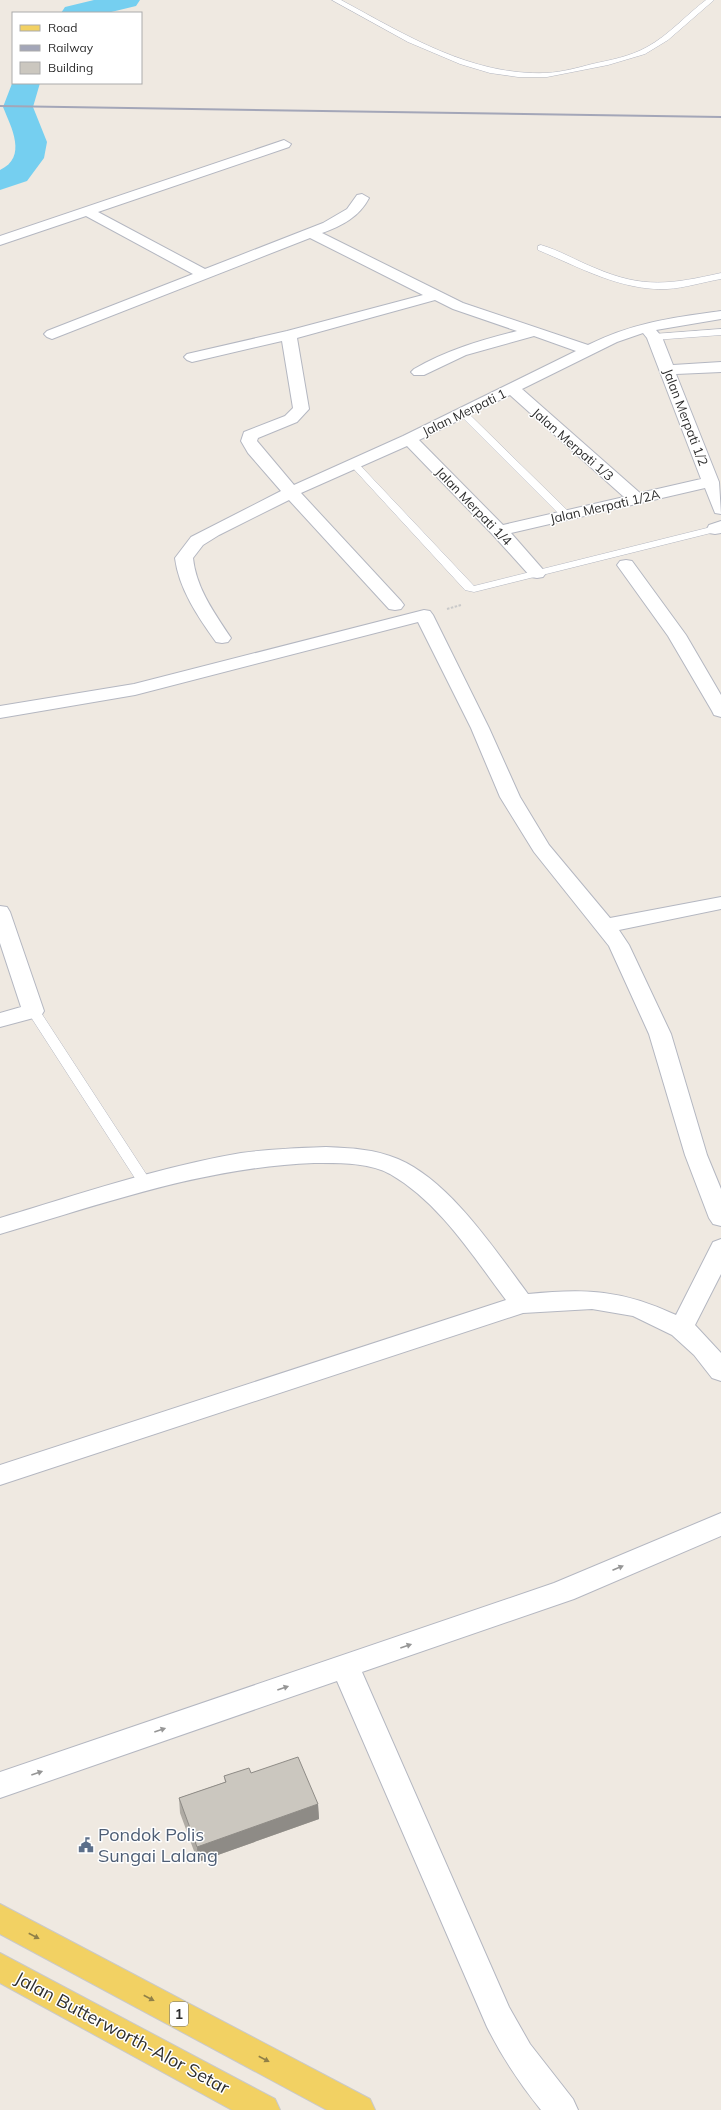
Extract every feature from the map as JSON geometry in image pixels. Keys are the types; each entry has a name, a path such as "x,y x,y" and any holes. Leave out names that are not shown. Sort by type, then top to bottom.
{"main road":[{"name":"1","path":"0,1918 359,2110"},
{"name":"Jalan Butterworth-Alor Setar","path":"0,1967 264,2110"}],"street":[{"path":"0,241 284,144"},
{"path":"52,334 328,226 358,207 362,198"},
{"path":"86,211 204,274"},
{"path":"310,233 435,296 492,318 589,350"},
{"path":"192,357 289,335 435,296"},
{"name":"Jalan Merpati 1","path":"222,638 203,611 185,567 184,558 188,551 198,541 213,531 291,492 409,439 618,337 650,332 721,315"},
{"path":"420,372 451,354 480,344 534,331"},
{"name":"Jalan Merpati 1/2","path":"650,332 667,370 721,509"},
{"path":"289,335 300,410 291,418 250,434 249,441 254,450 291,492 395,605"},
{"path":"667,370 721,367"},
{"name":"Jalan Merpati 1/3","path":"512,389 636,498"},
{"name":"Jalan Merpati 1/4","path":"409,439 499,531 537,573"},
{"name":"Jalan Merpati 1/2A","path":"499,531 636,498 711,482"},
{"path":"626,565 678,635 721,711"},
{"path":"0,712 73,701 135,689 424,614 480,728 510,797 541,848 605,926 619,946 660,1034 696,1155 721,1218"},
{"path":"605,926 721,903"},
{"path":"0,912 32,1011 0,1020"},
{"path":"0,1226 166,1176 248,1159 294,1155 346,1156 382,1161 411,1177 450,1210 522,1304"},
{"path":"681,1328 719,1255 721,1248"},
{"path":"0,1475 522,1304 572,1299 602,1299 628,1305 681,1328 704,1349 721,1370"},
{"path":"0,1785 573,1587 721,1524"},
{"path":"345,1666 498,2017 514,2048 534,2078 562,2110"}],"lane":[{"path":"336,0 384,27 452,59 501,72 533,76 561,74 613,62 648,49 670,34 691,14 710,0"},
{"path":"541,248 617,279 638,285 677,285 721,276"},
{"path":"650,332 721,332"},
{"path":"463,413 566,515"},
{"path":"354,464 469,588 474,589 718,528"},
{"path":"32,1011 146,1183"}],"building":[{"path":"298,1757 318,1804 197,1847 179,1798 226,1782 224,1776 249,1768 251,1773"}],"waterway":[{"path":"79,12 126,0"},
{"path":"0,181 16,174 29,158 32,142 18,107 26,84"}],"railway":[{"path":"0,106 721,117"}],"place":[{"name":"Pondok Polis Sungai Lalang","path":"86,1845"}]}
